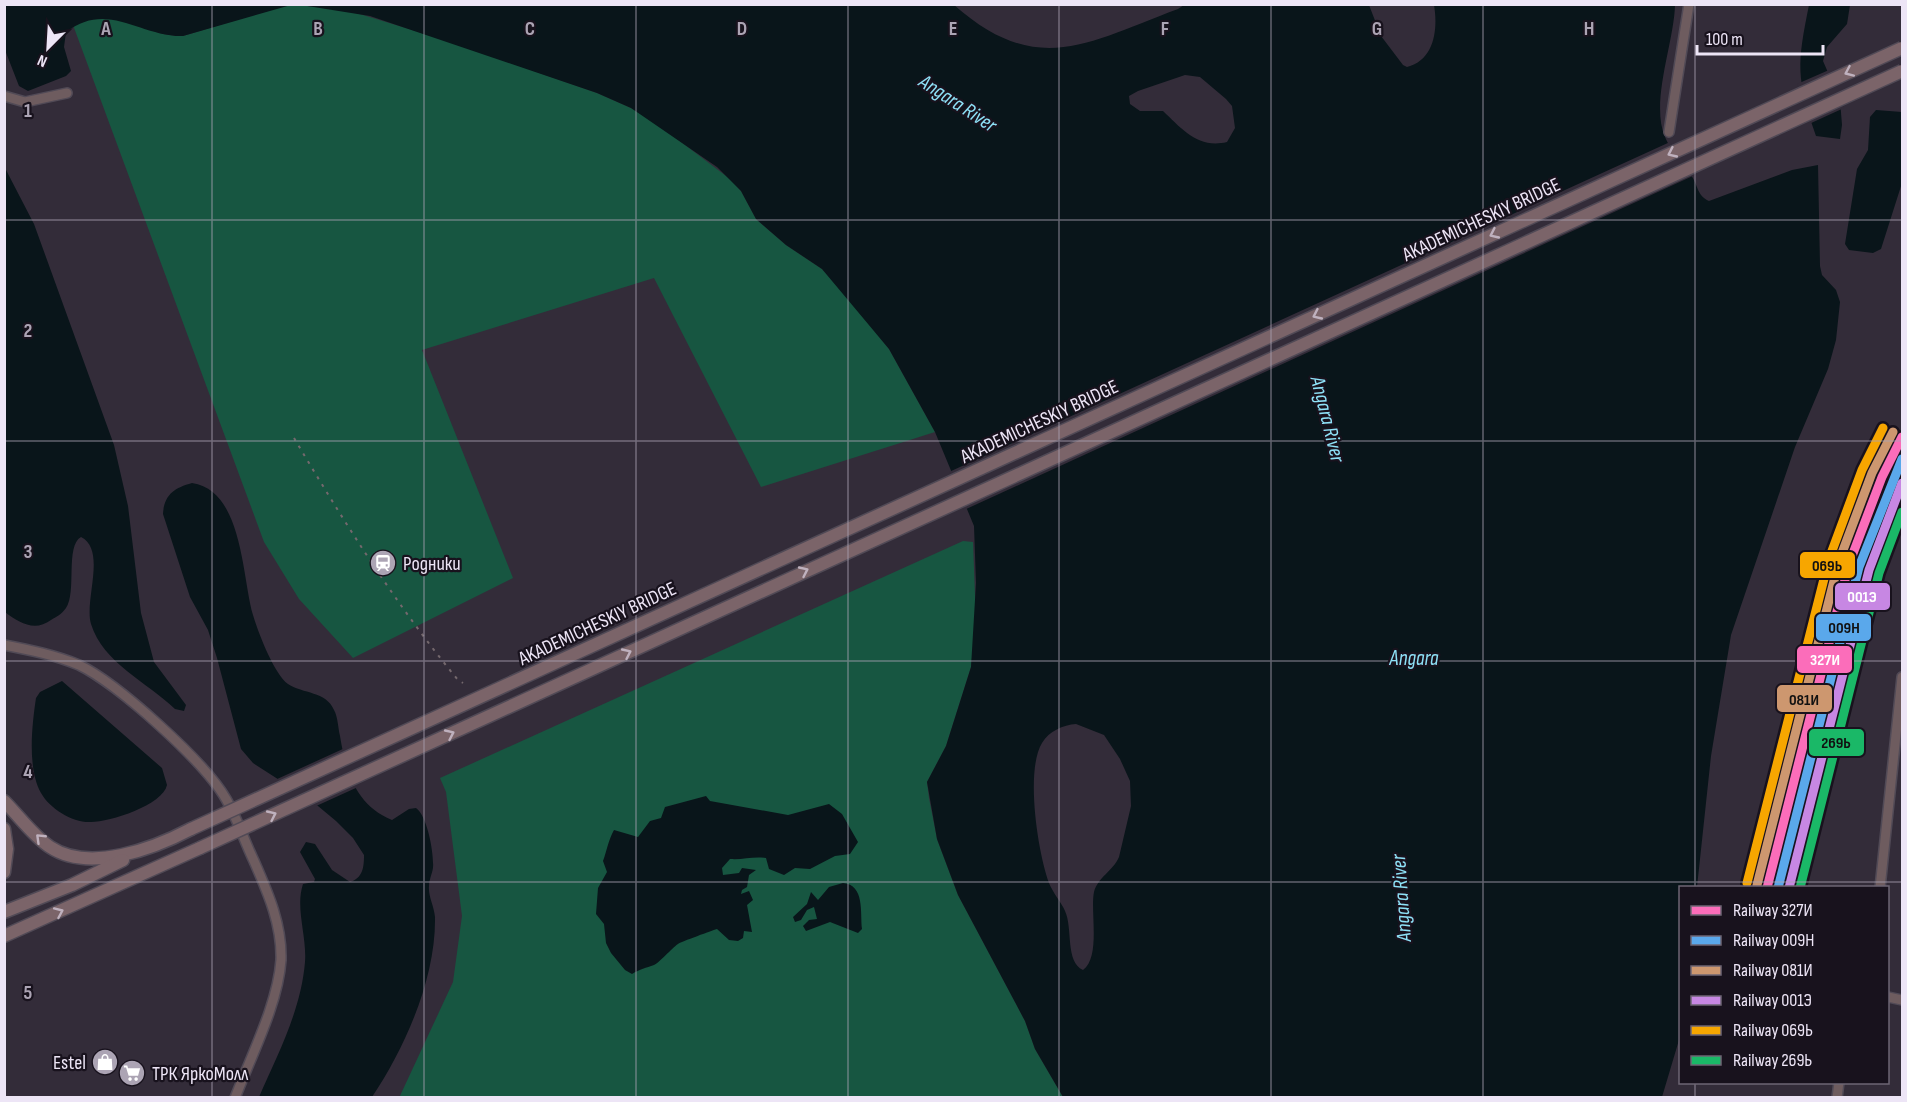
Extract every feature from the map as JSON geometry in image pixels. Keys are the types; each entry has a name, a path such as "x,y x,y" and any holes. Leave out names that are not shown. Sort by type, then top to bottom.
{"main road":[{"name":"AKADEMICHESKIY BRIDGE","path":"153,844 191,829 1902,48"},
{"name":"AKADEMICHESKIY BRIDGE","path":"5,936 1902,71"},
{"path":"4,801 43,842 75,858 106,858 153,844"},
{"path":"4,829 7,849 4,872"},
{"path":"4,912 72,885 153,844"}],"street":[{"path":"1669,132 1689,4"},
{"path":"4,96 26,102 67,93"},
{"path":"4,645 57,657 95,675 118,691 198,763 226,799 273,905 281,946 280,966 274,995 235,1098"},
{"path":"1880,886 1902,677"}],"green space":[{"path":"291,4 350,11 445,40 597,93 631,108 656,123 730,179 741,191 756,219 786,245 822,269 889,349 935,432 761,487 654,278 422,350 513,578 353,658 299,599 264,542 73,25 91,18 106,16 119,18 168,35 183,36"},
{"path":"963,541 973,542 976,622 971,667 946,746 927,782 929,798 937,839 958,895 1025,1021 1035,1049 1063,1097 399,1098 453,982 462,916 446,792 440,778"}],"water":[{"path":"4,5 291,5 183,36 167,35 110,19 96,19 81,23 66,32 64,47 71,71 66,76 28,91 19,86 5,50"},
{"name":"Angara","path":"301,5 954,5 984,28 1011,41 1037,47 1063,47 1089,42 1116,33 1184,5 1369,5 1381,36 1407,67 1424,58 1429,50 1435,33 1434,5 1675,5 1660,107 1661,123 1667,142 1691,175 1700,193 1709,201 1792,170 1818,165 1820,266 1822,275 1836,290 1840,302 1836,340 1828,369 1795,447 1731,635 1711,756 1697,886 1679,886 1679,1040 1662,1097 1063,1097 1035,1049 1025,1021 958,895 937,839 927,782 946,746 971,667 976,583 974,526 935,432 889,349 822,269 786,245 756,219 741,191 717,167 631,108 597,93 370,16","holes":["1185,75 1200,77 1232,106 1235,128 1227,142 1207,143 1199,140 1184,131 1163,111 1140,111 1130,104 1129,96 1138,91","1076,724 1104,735 1120,759 1130,781 1131,806 1119,857 1094,892 1092,955 1083,970 1074,960 1067,918 1045,870 1037,833 1034,772 1042,743 1057,729"]},
{"path":"1809,5 1850,5 1847,24 1827,47 1823,61 1840,100 1842,125 1840,139 1816,136 1805,99 1801,57"},
{"path":"1876,110 1902,112 1902,183 1881,249 1873,253 1849,250 1845,244 1857,169 1868,150 1870,117"},
{"path":"5,168 34,224 114,445 128,506 141,613 154,662 186,705 184,711 175,709 115,661 97,638 91,624 90,614 93,553 89,543 81,537 73,550 71,591 63,612 45,624 33,626 21,623 5,612"},
{"path":"192,483 209,489 222,501 238,538 253,615 267,652 277,671 288,684 326,699 334,710 346,763 361,797 380,814 392,820 409,809 416,808 429,833 433,866 429,890 435,917 430,964 407,1035 372,1097 259,1097 288,1031 303,980 305,952 301,893 303,884 314,882 315,879 300,852 306,842 315,844 332,870 350,882 360,875 364,855 353,838 336,821 312,801 253,763 241,749 208,630 190,597 163,514 165,502 171,493"},
{"path":"62,681 162,768 167,785 156,799 122,816 84,822 63,814 45,799 37,783 32,759 36,698 40,692"},
{"path":"706,796 710,801 788,815 829,804 842,814 858,842 850,854 835,856 810,869 795,868 784,875 769,869 766,858 730,859 722,868 723,875 739,873 742,868 756,870 749,875 747,887 742,890 741,894 749,891 753,900 747,905 752,932 744,931 743,938 738,941 729,940 717,929 680,943 656,964 632,974 625,970 611,953 606,943 604,924 596,914 598,888 607,872 603,861 610,838 614,830 638,837 650,821 661,818 665,807"},
{"path":"843,883 855,889 860,900 862,929 858,933 830,922 806,931 803,926 809,920 817,919 814,907 807,910 801,920 795,922 793,917 807,904 811,892 818,900 829,887"}],"pier":[{"path":"1829,70 1843,99 1844,108 1809,124 1797,84"},
{"path":"1670,142 1695,175 964,510 949,472"},
{"path":"345,748 358,787 314,807 275,780"}],"railway":[{"path":"294,438 392,593 435,652 463,683"}],"rail line":[{"name":"069Ь","path":"1747,883 1829,559 1862,470 1883,428"},
{"name":"081И","path":"1757,885 1839,561 1872,473 1893,432"},
{"name":"327И","path":"1768,886 1849,564 1882,477 1902,437"},
{"name":"009Н","path":"1779,886 1859,567 1902,459"},
{"name":"001Э","path":"1790,886 1869,570 1902,483"},
{"name":"269Ь","path":"1801,886 1879,573 1902,512"}],"place":[{"name":"Родники","path":"383,563"},
{"name":"Estel","path":"105,1062"},
{"name":"ТРК ЯркоМолл","path":"132,1073"}],"water label":[{"name":"Angara River","path":"958,103"},
{"name":"Angara River","path":"1328,419"},
{"name":"Angara River","path":"1401,898"}]}
